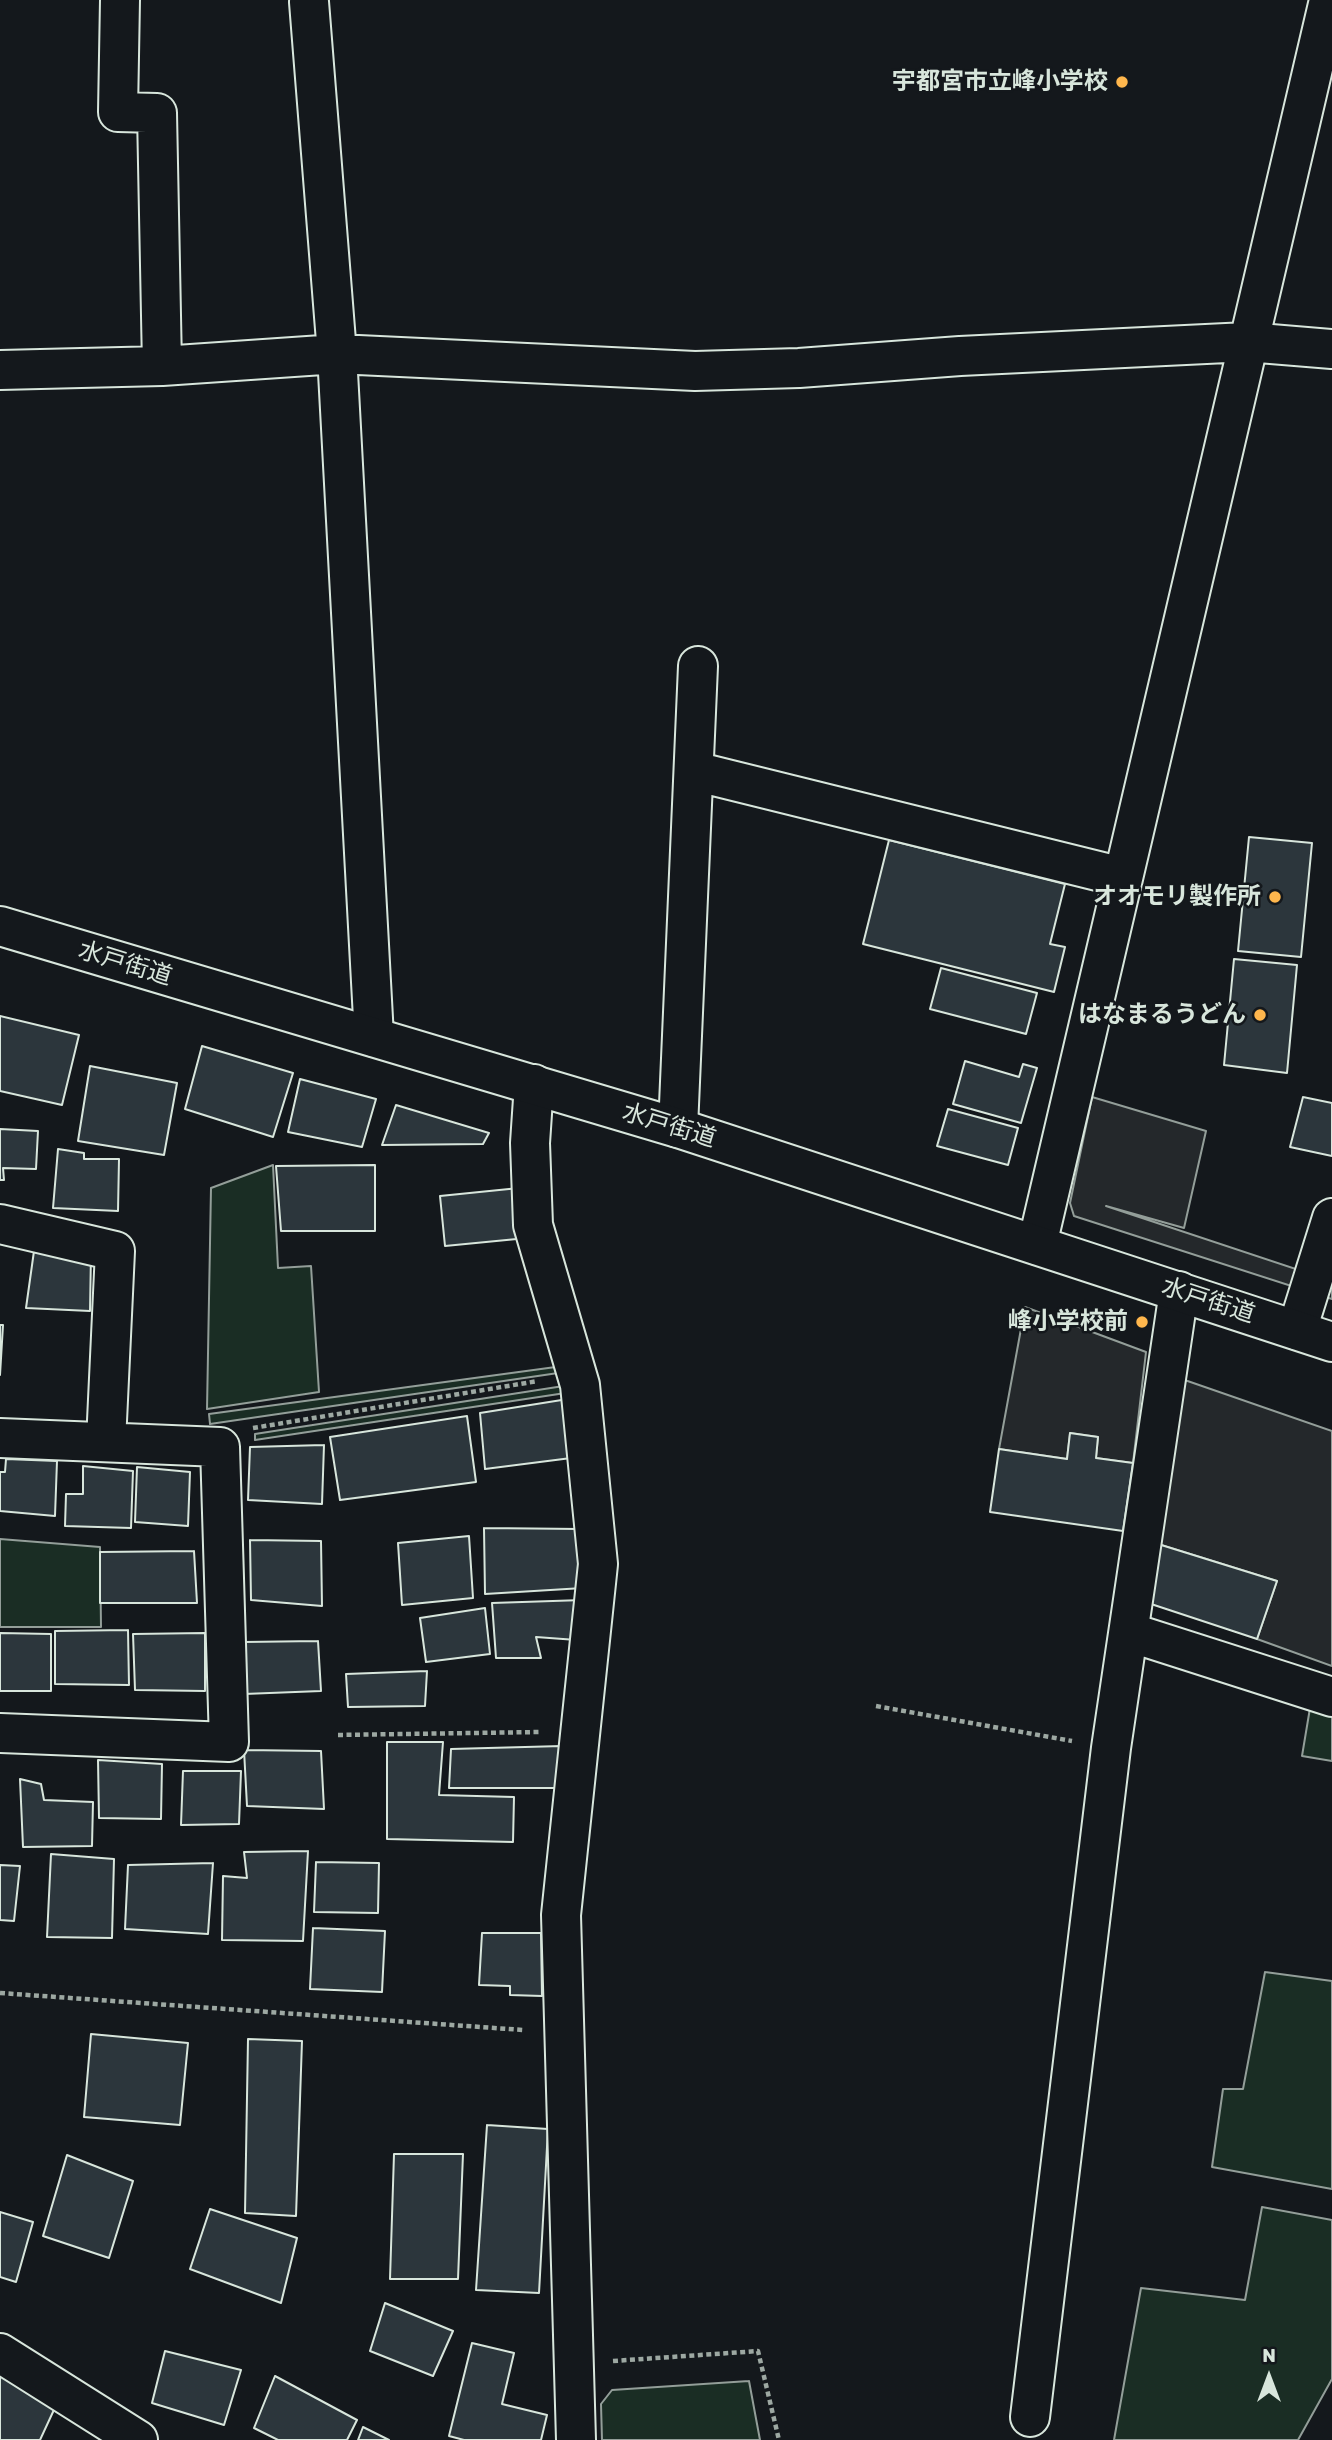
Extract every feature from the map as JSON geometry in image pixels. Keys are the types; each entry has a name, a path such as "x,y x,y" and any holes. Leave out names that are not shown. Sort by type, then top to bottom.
{"main road":[{"path":"120,0 118,112 157,113 162,366"},
{"path":"1037,1245 1329,0"},
{"path":"309,2 337,354 374,1037"},
{"path":"0,370 162,366 337,354 695,371 799,368 960,356 1247,342 1332,349"},
{"path":"678,1128 698,666"},
{"path":"694,771 1122,877"},
{"name":"水戸街道","path":"0,926 678,1128 1332,1342"},
{"path":"534,1084 530,1143 533,1225 578,1375 598,1564 561,1915 576,2440"},
{"path":"1297,1330 1332,1218"},
{"path":"0,1224 115,1251 106,1442"},
{"path":"1030,2417 1111,1748 1179,1291"},
{"path":"0,1438 220,1447 229,1742 0,1733"},
{"path":"1129,1632 1332,1697"},
{"path":"0,2353 138,2440"}],"path":[{"path":"220,1447 242,1430 578,1375"},
{"path":"876,1706 1111,1748"},
{"path":"338,1735 580,1732"},
{"path":"0,1993 564,2033"},
{"path":"573,2363 758,2351 779,2440"}],"green space":[{"path":"273,1165 278,1268 311,1266 319,1392 207,1409 211,1188"},
{"path":"563,1366 565,1372 210,1424 209,1414"},
{"path":"570,1385 572,1392 255,1440 255,1434"},
{"path":"0,1539 100,1547 101,1627 0,1627"},
{"path":"1310,1708 1332,1715 1332,1761 1302,1756"},
{"path":"1265,1972 1332,1981 1332,2189 1212,2167 1223,2089 1243,2089"},
{"path":"1262,2207 1332,2220 1332,2379 1298,2440 1114,2440 1141,2288 1245,2300"},
{"path":"749,2381 760,2440 602,2440 601,2404 612,2390"}],"shaded area":[{"path":"1092,1097 1206,1131 1184,1228 1106,1206 1332,1281 1332,1299 1074,1216 1070,1203"},
{"path":"1025,1307 1146,1352 1133,1463 1096,1458 1098,1437 1070,1433 1067,1459 999,1449"},
{"path":"1176,1377 1332,1431 1332,1666 1257,1639 1277,1581 1158,1544"}],"building":[{"name":"オオモリ製作所","path":"1249,837 1312,843 1301,957 1238,951"},
{"path":"889,840 1065,884 1050,944 1065,947 1054,992 863,944"},
{"name":"はなまるうどん","path":"1234,959 1297,965 1287,1073 1224,1065"},
{"path":"941,968 1037,993 1026,1034 930,1009"},
{"path":"0,1016 79,1035 62,1105 0,1091"},
{"path":"202,1046 293,1073 273,1137 185,1109"},
{"path":"965,1061 1019,1077 1023,1064 1037,1068 1021,1123 953,1104"},
{"path":"90,1066 177,1083 164,1155 78,1141"},
{"path":"300,1079 376,1099 362,1147 288,1132"},
{"path":"1303,1097 1332,1103 1332,1156 1290,1147"},
{"path":"396,1105 489,1133 483,1144 382,1145"},
{"path":"948,1109 1018,1128 1008,1165 937,1146"},
{"path":"0,1129 38,1131 36,1169 3,1168 4,1180 0,1180"},
{"path":"58,1149 84,1153 84,1159 119,1159 118,1211 53,1208"},
{"path":"375,1165 375,1231 281,1231 276,1166"},
{"path":"519,1188 527,1238 445,1246 440,1196"},
{"path":"34,1251 91,1253 90,1311 26,1308"},
{"path":"0,1325 3,1325 0,1375"},
{"path":"568,1399 579,1457 485,1469 480,1413"},
{"path":"467,1416 476,1482 340,1500 330,1437"},
{"path":"1070,1433 1098,1437 1096,1458 1133,1463 1123,1531 990,1512 999,1449 1067,1459"},
{"path":"324,1445 322,1504 248,1500 250,1447"},
{"path":"6,1459 57,1461 55,1516 0,1511 0,1472 5,1472"},
{"path":"83,1466 133,1471 131,1528 65,1526 66,1494 83,1494"},
{"path":"137,1467 190,1472 188,1526 135,1522"},
{"path":"484,1528 580,1529 583,1588 485,1594"},
{"path":"469,1536 473,1598 402,1605 398,1543"},
{"path":"250,1540 321,1541 322,1606 251,1600"},
{"path":"1158,1544 1277,1581 1257,1639 1142,1601"},
{"path":"194,1551 197,1603 100,1603 100,1552"},
{"path":"583,1600 590,1641 536,1637 541,1658 496,1658 492,1603"},
{"path":"485,1608 490,1654 426,1662 420,1618"},
{"path":"128,1630 129,1685 55,1684 55,1631"},
{"path":"0,1633 51,1634 51,1691 0,1691"},
{"path":"205,1633 205,1691 135,1690 133,1634"},
{"path":"318,1641 321,1691 244,1694 244,1642"},
{"path":"427,1671 425,1706 348,1707 346,1674"},
{"path":"387,1742 443,1742 439,1795 514,1797 513,1842 387,1839"},
{"path":"562,1746 562,1788 449,1788 451,1749"},
{"path":"244,1750 321,1751 324,1809 247,1806"},
{"path":"98,1760 162,1764 161,1819 99,1818"},
{"path":"183,1771 241,1771 239,1824 181,1825"},
{"path":"20,1779 41,1784 44,1800 93,1802 92,1846 23,1847"},
{"path":"308,1851 303,1941 222,1940 223,1876 247,1878 244,1852"},
{"path":"51,1854 114,1859 112,1938 47,1937"},
{"path":"316,1862 379,1863 378,1913 314,1912"},
{"path":"213,1863 208,1934 125,1929 128,1865"},
{"path":"0,1865 20,1866 14,1921 0,1920"},
{"path":"313,1928 385,1931 382,1992 310,1989"},
{"path":"482,1933 541,1933 542,1996 510,1995 510,1986 479,1985"},
{"path":"91,2034 188,2043 180,2125 84,2117"},
{"path":"248,2039 302,2041 296,2216 245,2213"},
{"path":"487,2125 548,2129 539,2293 476,2290"},
{"path":"394,2154 463,2154 458,2279 390,2279"},
{"path":"67,2155 133,2181 109,2258 43,2236"},
{"path":"210,2209 297,2238 281,2303 190,2269"},
{"path":"0,2212 33,2222 16,2282 0,2277"},
{"path":"385,2303 453,2331 433,2376 370,2351"},
{"path":"472,2343 514,2353 502,2404 547,2415 541,2440 464,2440 449,2436"},
{"path":"165,2351 241,2370 224,2425 152,2403"},
{"path":"0,2373 59,2399 40,2440 0,2440"},
{"path":"275,2376 357,2420 347,2440 278,2440 254,2428"},
{"path":"363,2427 389,2440 358,2440"}],"place":[{"name":"宇都宮市立峰小学校","path":"1122,82"},
{"name":"オオモリ製作所","path":"1275,897"},
{"name":"はなまるうどん","path":"1260,1015"},
{"name":"峰小学校前","path":"1142,1322"}]}
